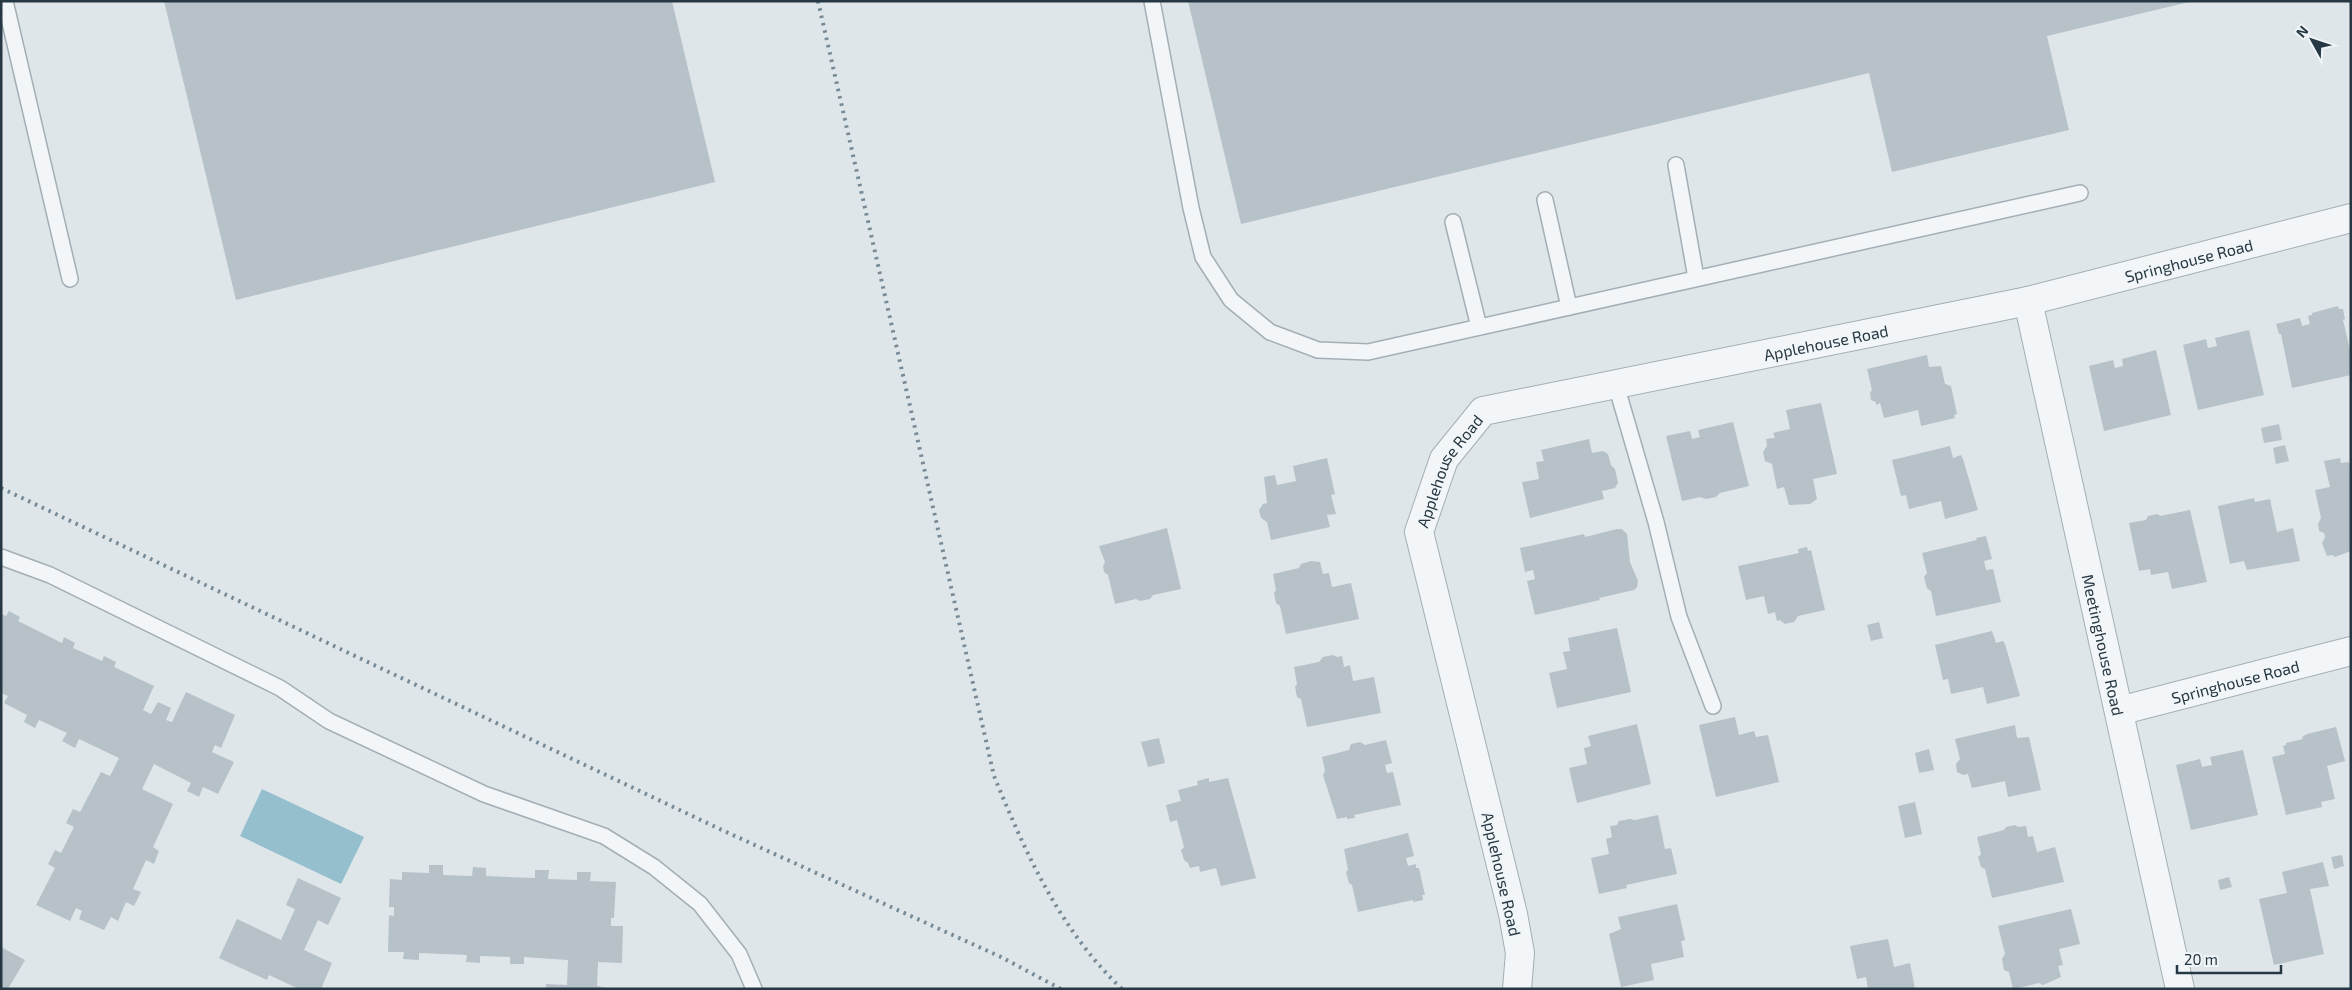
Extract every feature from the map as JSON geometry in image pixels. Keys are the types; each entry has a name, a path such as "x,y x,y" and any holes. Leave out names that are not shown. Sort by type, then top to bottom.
{"street":[{"name":"Springhouse Road","path":"2028,301 2351,218"},
{"name":"Applehouse Road","path":"1517,989 1520,953 1513,914 1420,532 1444,459 1483,411 2028,301"},
{"name":"Meetinghouse Road","path":"2028,301 2180,989"},
{"name":"Springhouse Road","path":"2119,710 2351,651"}],"lane":[{"path":"5,1 70,279"},
{"path":"1152,1 1191,208 1203,258 1231,300 1270,332 1318,350 1368,352 2080,192"},
{"path":"1676,165 1696,278"},
{"path":"1545,200 1569,307"},
{"path":"1453,222 1478,327"},
{"path":"1616,384 1656,522 1679,617 1713,706"},
{"path":"1,557 50,574 280,688 329,721 484,794 604,836 654,867 700,904 739,954 754,989"}],"water":[{"path":"262,789 364,837 341,884 240,836"}],"building":[{"path":"164,1 672,1 715,182 236,300"},
{"path":"1188,1 2189,2 2047,36 2069,130 1892,172 1869,73 1241,224"},
{"path":"2338,306 2339,309 2343,309 2345,319 2343,320 2351,354 2351,375 2292,388 2281,334 2279,334 2276,324 2300,318 2302,326 2310,324 2308,316 2312,315 2312,313"},
{"path":"2249,330 2264,395 2198,410 2183,345 2206,339 2208,348 2217,346 2215,338"},
{"path":"2156,350 2171,415 2104,431 2089,366 2113,360 2115,368 2123,366 2122,359"},
{"path":"1927,355 1929,367 1941,366 1945,384 1951,386 1957,414 1954,415 1955,418 1921,426 1918,410 1884,418 1880,403 1876,405 1876,402 1871,400 1870,393 1872,390 1867,369"},
{"path":"1821,403 1837,474 1813,479 1817,499 1810,504 1789,505 1784,487 1777,489 1772,464 1765,461 1763,452 1767,446 1766,439 1775,438 1773,433 1790,429 1786,410"},
{"path":"1733,422 1749,486 1720,493 1716,497 1706,499 1700,497 1682,501 1666,436 1690,431 1692,439 1700,437 1698,430"},
{"path":"2279,424 2282,440 2264,443 2261,428"},
{"path":"1589,439 1592,453 1603,451 1608,454 1611,465 1615,469 1618,483 1615,488 1602,491 1604,499 1530,518 1522,482 1539,479 1536,462 1544,461 1541,450"},
{"path":"2285,445 2289,461 2276,464 2273,448"},
{"path":"1950,446 1953,458 1961,455 1963,459 1978,510 1945,519 1941,501 1909,509 1906,495 1901,496 1892,460"},
{"path":"1327,458 1335,494 1331,495 1336,514 1327,515 1330,527 1271,540 1267,522 1261,518 1259,510 1263,504 1267,503 1264,477 1275,475 1277,485 1296,481 1293,466"},
{"path":"2340,458 2341,463 2349,462 2351,472 2351,551 2335,557 2332,555 2327,556 2322,543 2325,537 2324,533 2319,531 2318,524 2321,518 2315,490 2330,487 2324,461"},
{"path":"2254,498 2255,502 2270,499 2277,532 2293,528 2300,561 2247,570 2244,561 2230,564 2218,506"},
{"path":"2190,510 2207,582 2172,589 2168,572 2151,575 2150,569 2139,571 2129,523 2146,520 2148,516 2158,514 2160,516"},
{"path":"1167,528 1181,589 1153,595 1150,599 1140,601 1136,599 1115,604 1108,575 1104,572 1103,566 1105,562 1099,546"},
{"path":"1622,529 1627,534 1630,562 1638,581 1637,587 1634,590 1599,598 1600,600 1535,615 1527,581 1535,579 1533,570 1525,572 1520,548 1584,534 1585,537"},
{"path":"1986,536 1992,559 1984,561 1986,570 1993,569 2001,602 1936,616 1931,591 1927,588 1924,577 1927,573 1922,553 1977,540 1976,538"},
{"path":"1807,547 1808,551 1811,550 1825,610 1798,616 1794,622 1785,624 1780,620 1777,621 1775,612 1768,614 1764,596 1746,600 1738,566 1799,553 1798,549"},
{"path":"1311,561 1320,562 1323,574 1329,573 1332,587 1351,583 1359,619 1286,634 1280,606 1276,603 1273,574 1299,568 1301,564"},
{"path":"9,611 20,617 18,621 62,643 64,637 75,643 73,648 102,661 104,656 116,662 114,667 154,686 143,710 151,714 158,702 171,708 166,720 172,722 186,692 235,715 221,748 215,745 212,752 234,762 218,794 203,787 199,797 187,791 191,783 154,764 142,789 173,804 153,847 159,851 154,864 146,860 133,889 141,892 134,906 126,902 118,921 111,917 104,930 79,919 82,911 76,908 70,921 36,905 55,868 48,864 55,850 61,853 74,827 66,823 73,809 80,812 101,772 110,776 119,758 79,739 75,748 62,741 67,733 39,720 35,728 24,722 27,715 4,703 8,696 1,693 1,614 6,616"},
{"path":"1879,622 1883,638 1871,641 1867,625"},
{"path":"1617,628 1631,692 1557,708 1549,673 1567,669 1563,652 1570,651 1568,638"},
{"path":"1992,631 1996,643 2003,641 2005,644 2020,696 1987,704 1983,687 1951,694 1948,679 1943,680 1935,645"},
{"path":"1333,655 1337,657 1342,656 1344,667 1350,665 1353,681 1374,677 1381,713 1307,727 1301,699 1297,697 1294,667 1319,662 1323,657"},
{"path":"1735,717 1739,735 1754,731 1756,737 1768,735 1779,782 1716,797 1699,725"},
{"path":"1637,724 1651,784 1577,803 1569,768 1587,764 1584,748 1591,746 1588,736"},
{"path":"2015,725 2017,738 2029,737 2041,790 2008,797 2005,781 1972,788 1968,774 1963,775 1957,772 1956,764 1960,759 1955,739"},
{"path":"2336,727 2345,761 2327,766 2335,799 2321,802 2322,807 2286,815 2272,757 2285,754 2283,746 2286,743 2303,739 2302,737 2307,734"},
{"path":"1159,738 1165,763 1148,767 1141,742"},
{"path":"1386,740 1392,763 1385,765 1387,773 1393,772 1401,805 1354,815 1355,818 1337,819 1323,775 1325,770 1322,757 1349,750 1351,744 1360,742 1365,745"},
{"path":"1929,749 1934,770 1919,773 1915,753"},
{"path":"2243,750 2258,815 2191,830 2176,765 2200,759 2202,767 2212,765 2210,757"},
{"path":"1209,778 1209,782 1228,778 1256,878 1221,886 1216,868 1200,872 1199,866 1190,868 1184,860 1181,850 1184,847 1177,820 1170,822 1166,805 1181,801 1178,790 1198,785 1197,781"},
{"path":"1915,802 1922,834 1905,838 1898,806"},
{"path":"1658,815 1665,849 1671,848 1677,874 1626,885 1627,888 1599,894 1591,858 1609,854 1606,839 1612,837 1610,826 1617,825 1619,821"},
{"path":"2015,825 2018,827 2026,826 2028,837 2033,836 2037,852 2055,847 2064,882 1992,898 1985,869 1981,867 1978,857 1981,854 1977,837"},
{"path":"1408,833 1414,856 1406,858 1408,866 1416,864 1416,868 1419,868 1425,895 1422,895 1423,900 1413,902 1413,900 1358,912 1352,885 1349,883 1346,872 1348,870 1344,849"},
{"path":"2342,855 2344,866 2334,869 2331,857"},
{"path":"2323,862 2329,886 2310,889 2324,954 2274,965 2259,899 2287,893 2282,872"},
{"path":"429,865 443,865 443,875 472,876 473,867 486,868 486,876 535,878 535,870 549,870 548,879 577,880 577,872 591,872 590,881 616,882 614,918 611,918 611,926 623,926 622,963 598,962 597,986 613,989 546,989 546,984 567,985 568,960 524,957 524,964 510,964 510,957 480,956 480,963 466,962 467,955 419,953 419,960 403,959 404,952 388,952 389,915 394,916 394,907 389,907 390,879 402,880 402,872 429,873"},
{"path":"2229,877 2232,887 2220,890 2218,880"},
{"path":"298,878 341,898 328,925 318,920 304,950 332,963 321,989 299,989 269,975 267,980 219,958 237,919 281,940 295,909 286,905"},
{"path":"1677,904 1685,940 1681,941 1684,957 1651,964 1654,980 1621,987 1609,934 1621,929 1618,917"},
{"path":"2071,909 2080,944 2059,949 2063,965 2058,966 2061,977 2043,985 2039,983 2013,989 2009,972 2004,970 2002,959 2005,954 1998,926"},
{"path":"1888,939 1894,967 1910,963 1915,989 1868,989 1866,977 1857,979 1850,946"},
{"path":"1,947 25,960 8,989 1,989"}],"railway":[{"path":"818,1 994,776 1032,862 1047,890 1080,942 1122,989"},
{"path":"1,488 724,831 1001,957 1061,989"}]}
